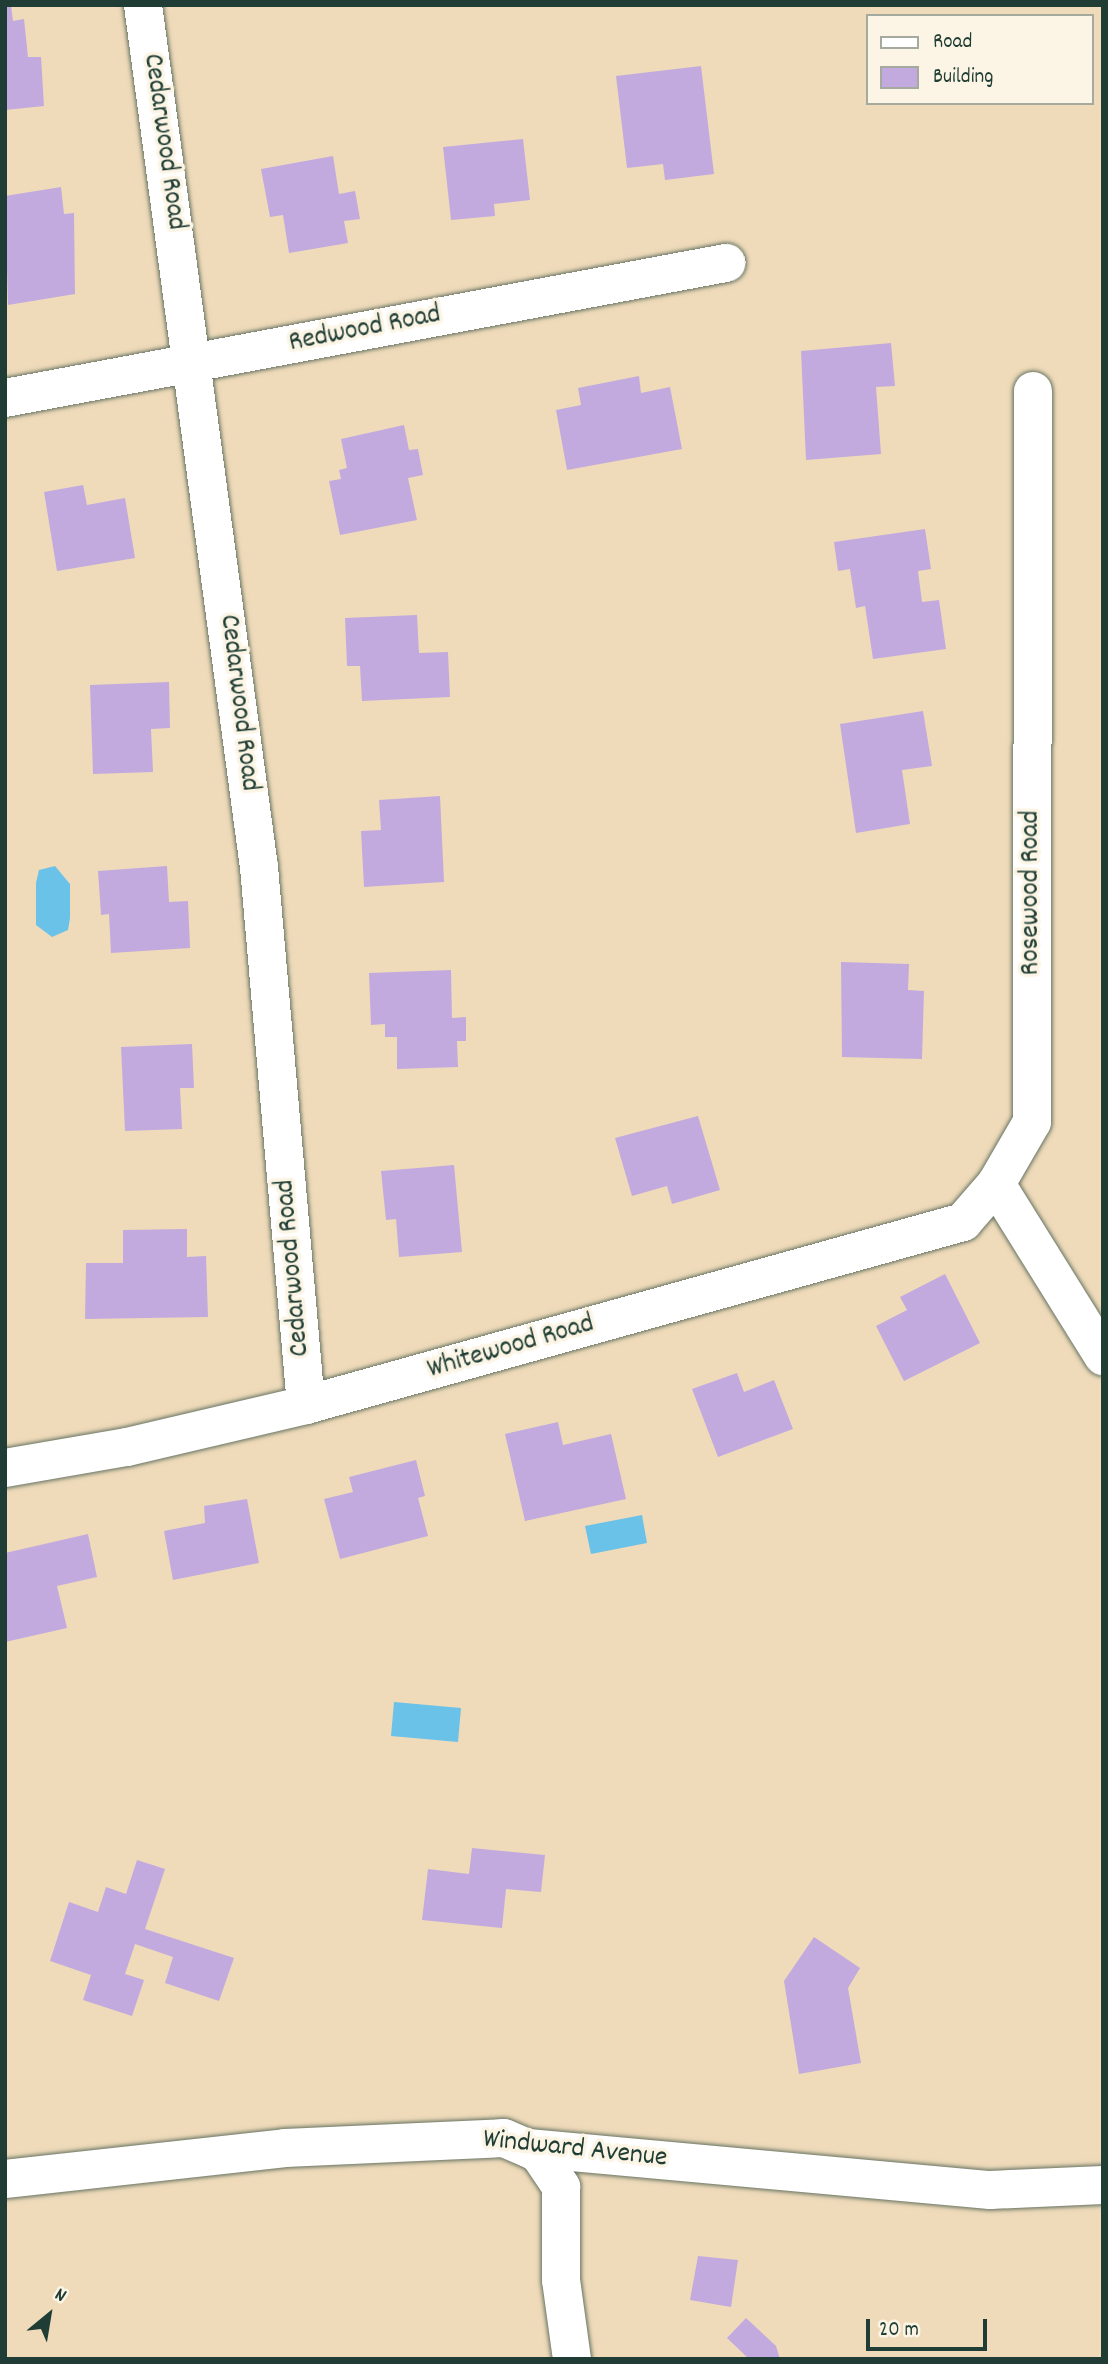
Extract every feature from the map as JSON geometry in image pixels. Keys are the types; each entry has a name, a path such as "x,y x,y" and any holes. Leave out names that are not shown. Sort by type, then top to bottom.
{"street":[{"name":"Cedarwood Road","path":"143,5 195,363 260,867 306,1405"},
{"name":"Redwood Road","path":"5,398 726,263"},
{"name":"Rosewood Road","path":"996,1184 1032,1122 1033,391"},
{"name":"Whitewood Road","path":"5,1468 127,1447 306,1405 963,1222 996,1184"},
{"path":"996,1184 1103,1356"},
{"name":"Windward Avenue","path":"5,2179 285,2148 504,2138 528,2148 990,2190 1103,2185"},
{"path":"528,2148 539,2154 561,2187 561,2280 572,2359"}],"water":[{"path":"55,866 70,884 70,918 68,930 52,937 36,925 36,883 39,870"},
{"path":"642,1515 647,1543 591,1554 585,1526"},
{"path":"394,1702 461,1708 458,1742 391,1736"}],"building":[{"path":"5,5 11,5 13,21 24,19 28,57 41,57 44,106 5,110"},
{"path":"701,66 714,174 665,180 663,164 627,168 616,76"},
{"path":"523,139 530,200 494,204 495,216 451,220 443,147"},
{"path":"333,156 339,194 355,191 360,219 344,221 348,243 289,253 283,215 270,217 261,169"},
{"path":"61,187 64,214 74,213 75,294 8,305 5,196"},
{"path":"891,343 895,386 876,387 881,454 806,460 801,351"},
{"path":"639,376 641,393 670,387 682,449 567,470 556,410 581,405 578,388"},
{"path":"404,425 409,450 418,449 423,475 408,478 417,520 340,535 329,481 341,479 339,470 347,468 341,439"},
{"path":"83,485 87,505 125,498 135,558 57,571 44,492"},
{"path":"925,529 931,569 918,571 922,602 939,600 946,649 873,659 865,606 856,608 850,569 838,571 834,542"},
{"path":"417,615 419,653 448,652 450,697 362,701 360,666 347,666 345,618"},
{"path":"169,682 170,728 151,729 153,772 93,774 90,685"},
{"path":"923,711 932,766 902,770 910,824 856,833 840,724"},
{"path":"440,796 444,882 364,887 361,831 381,830 379,800"},
{"path":"167,866 169,902 188,901 190,948 111,953 109,914 101,915 98,871"},
{"path":"841,962 909,964 908,990 924,991 922,1059 842,1057"},
{"path":"451,970 452,1018 466,1017 466,1041 457,1041 458,1067 397,1069 397,1037 385,1037 385,1024 371,1025 369,973"},
{"path":"192,1044 194,1088 180,1088 182,1129 125,1131 121,1047"},
{"path":"698,1116 720,1190 672,1204 667,1186 632,1196 615,1138"},
{"path":"454,1165 462,1252 399,1257 396,1219 386,1220 381,1171"},
{"path":"187,1229 187,1257 206,1256 208,1317 85,1319 86,1263 123,1263 123,1230"},
{"path":"945,1274 980,1343 904,1381 876,1326 907,1310 900,1297"},
{"path":"737,1373 744,1392 774,1380 793,1429 718,1457 692,1389"},
{"path":"558,1422 563,1445 611,1434 626,1499 525,1521 505,1434"},
{"path":"416,1460 425,1496 418,1498 428,1536 340,1559 324,1499 353,1492 349,1477"},
{"path":"247,1499 259,1563 173,1580 164,1531 205,1523 204,1506"},
{"path":"88,1534 97,1577 57,1586 67,1628 5,1642 5,1553"},
{"path":"472,1848 545,1855 541,1892 506,1889 502,1928 422,1920 428,1869 469,1874"},
{"path":"137,1860 165,1869 145,1929 234,1958 219,2001 165,1983 173,1957 135,1944 125,1974 144,1980 132,2016 83,2000 91,1975 50,1961 69,1902 98,1912 106,1887 126,1894"},
{"path":"814,1937 860,1968 848,1988 861,2063 799,2074 784,1981"},
{"path":"698,2256 738,2260 731,2307 690,2300"},
{"path":"746,2318 776,2346 780,2359 749,2359 727,2338"}]}
